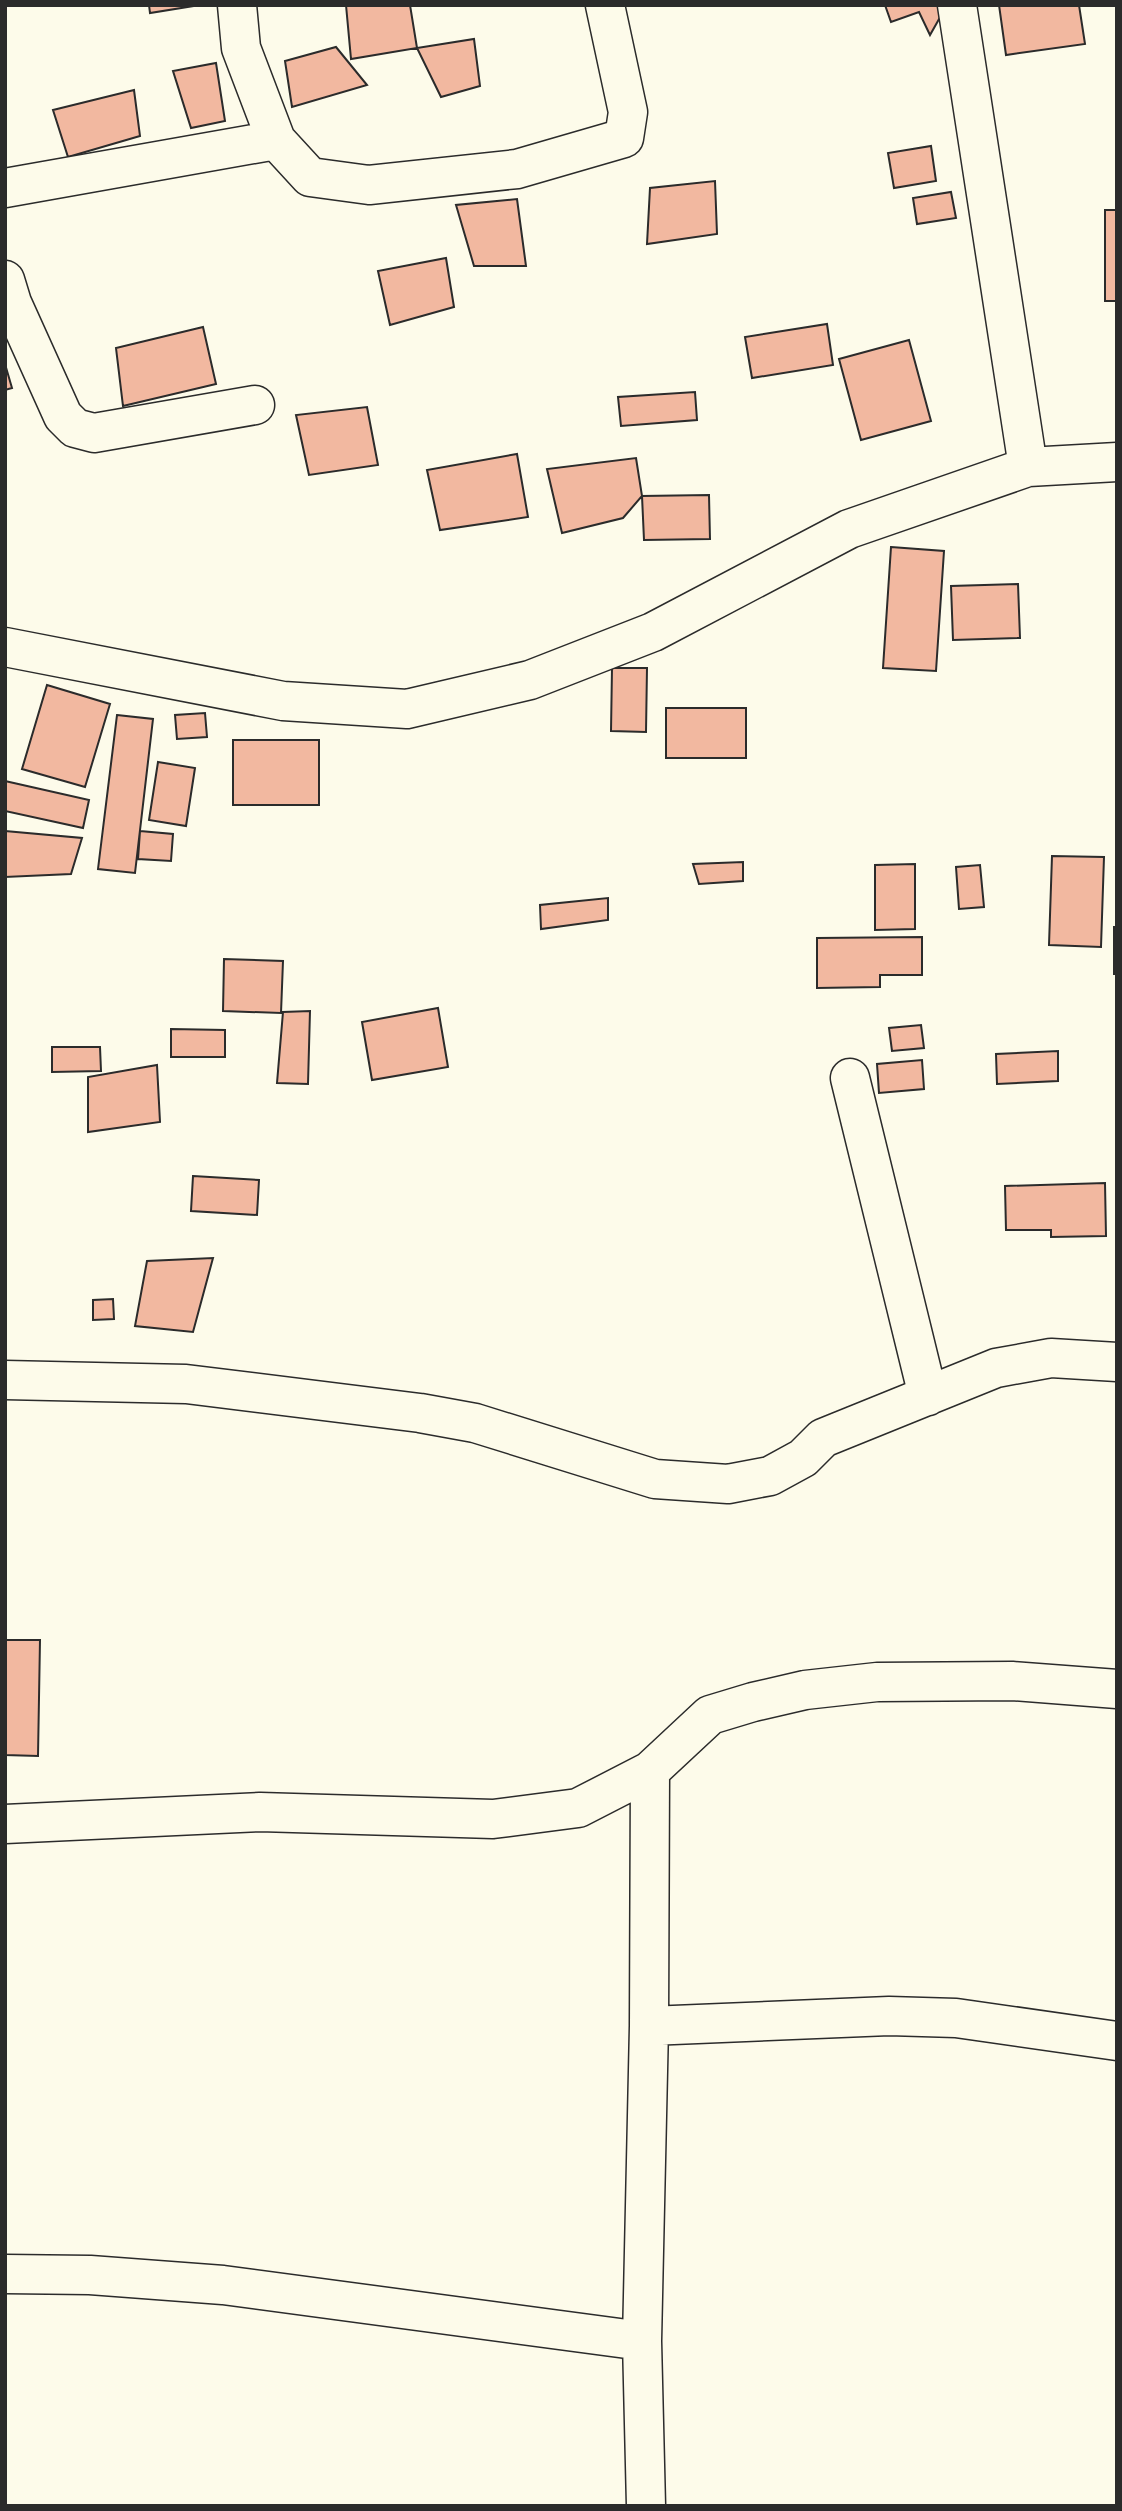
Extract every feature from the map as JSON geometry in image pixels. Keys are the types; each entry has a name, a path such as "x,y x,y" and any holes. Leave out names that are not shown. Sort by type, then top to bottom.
{"street":[{"path":"237,5 241,48 276,140 310,177 369,185 517,169 624,138 628,112 605,5"},
{"path":"957,5 1028,467"},
{"path":"5,188 276,140"},
{"path":"5,280 12,303 63,416 75,428 94,433 255,405"},
{"path":"5,647 283,701 407,709 530,680 653,632 849,529 1028,467 1117,462"},
{"path":"850,1078 928,1396"},
{"path":"5,1380 186,1384 420,1413 475,1423 655,1479 728,1484 770,1476 803,1458 823,1438 996,1368 1051,1358 1117,1362"},
{"path":"5,1824 260,1812 493,1819 578,1808 650,1771 710,1715 805,1690 877,1682 985,1681 1117,1689"},
{"path":"646,2506 642,2341 649,2026 650,1771"},
{"path":"649,2026 889,2015 956,2018 1117,2041"},
{"path":"5,2274 90,2275 211,2283 642,2341"}],"building":[{"path":"149,5 200,5 150,13"},
{"path":"346,5 410,5 417,48 351,59"},
{"path":"885,5 947,5 930,35 919,12 891,22"},
{"path":"999,5 1079,5 1085,44 1006,55"},
{"path":"474,39 480,86 441,97 417,48"},
{"path":"336,47 367,85 292,107 285,61"},
{"path":"216,63 225,121 191,128 173,71"},
{"path":"134,90 140,136 68,157 53,110"},
{"path":"931,146 936,181 894,188 888,153"},
{"path":"715,181 717,234 647,244 650,188"},
{"path":"951,192 956,218 917,224 913,198"},
{"path":"517,199 526,266 474,266 456,205"},
{"path":"1105,210 1117,210 1117,301 1105,301"},
{"path":"446,258 454,307 390,325 378,271"},
{"path":"827,324 833,365 752,378 745,337"},
{"path":"203,327 216,384 123,406 116,348"},
{"path":"909,340 931,421 861,440 839,359"},
{"path":"5,364 12,388 5,390"},
{"path":"695,392 697,420 621,426 618,397"},
{"path":"367,407 378,465 309,475 296,415"},
{"path":"517,454 528,517 440,530 427,470"},
{"path":"636,458 642,496 623,518 562,533 547,469"},
{"path":"709,495 710,539 644,540 642,496"},
{"path":"891,547 944,551 936,671 883,668"},
{"path":"1018,584 1020,638 953,640 951,586"},
{"path":"612,668 647,668 646,732 611,731"},
{"path":"47,685 110,704 85,787 22,769"},
{"path":"666,708 746,708 746,758 666,758"},
{"path":"205,713 207,737 177,739 175,715"},
{"path":"117,715 153,719 135,873 98,869"},
{"path":"233,740 319,740 319,805 233,805"},
{"path":"158,762 195,768 186,826 149,820"},
{"path":"5,781 89,800 83,828 5,811"},
{"path":"5,831 82,838 71,874 5,877"},
{"path":"140,831 173,834 171,861 138,859"},
{"path":"1052,856 1104,857 1101,947 1049,945"},
{"path":"743,862 743,881 699,884 693,864"},
{"path":"915,864 915,929 875,930 875,865"},
{"path":"980,865 984,907 959,909 956,867"},
{"path":"608,898 608,920 541,929 540,905"},
{"path":"1114,927 1117,927 1117,974 1114,974"},
{"path":"922,937 922,975 880,975 880,987 817,988 817,938"},
{"path":"224,959 283,961 281,1013 223,1011"},
{"path":"438,1008 448,1067 372,1080 362,1022"},
{"path":"310,1011 308,1084 277,1083 283,1012"},
{"path":"921,1025 924,1048 892,1051 889,1028"},
{"path":"171,1029 225,1030 225,1057 171,1057"},
{"path":"52,1047 100,1047 101,1071 52,1072"},
{"path":"1058,1051 1058,1081 997,1084 996,1054"},
{"path":"922,1060 924,1089 879,1093 877,1064"},
{"path":"157,1065 160,1122 88,1132 88,1077"},
{"path":"193,1176 259,1180 257,1215 191,1211"},
{"path":"1105,1183 1106,1236 1051,1237 1051,1230 1006,1230 1005,1186"},
{"path":"213,1258 193,1332 135,1326 147,1261"},
{"path":"113,1299 114,1319 93,1320 93,1300"},
{"path":"5,1640 40,1640 38,1756 5,1755"}]}
